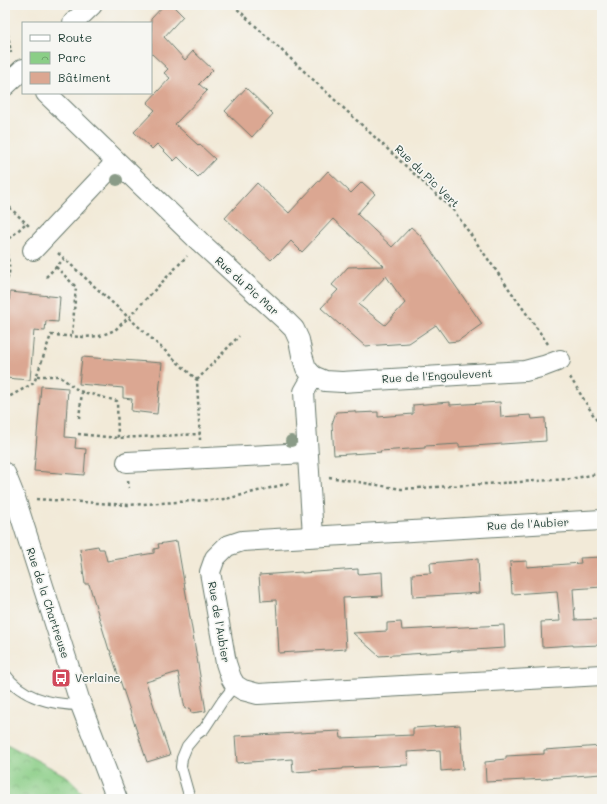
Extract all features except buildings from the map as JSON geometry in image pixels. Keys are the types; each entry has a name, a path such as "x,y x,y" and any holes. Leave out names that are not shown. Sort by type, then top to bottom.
{"street":[{"path":"74,22 92,5"},
{"path":"5,86 22,71"},
{"name":"Rue du Pic Mar","path":"47,94 200,242 294,329 299,340 306,368 313,376"},
{"path":"38,245 116,162"},
{"name":"Rue de l'Engoulevent","path":"313,376 325,381 342,382 525,371 560,360"},
{"path":"313,376 304,392 313,536"},
{"path":"127,462 307,453"},
{"name":"Rue de la Chartreuse","path":"5,473 81,705 117,799"},
{"name":"Rue de l'Aubier","path":"235,685 226,663 210,572 216,558 227,546 242,541 313,536 602,520"},
{"path":"235,685 243,690 258,694 602,675"}],"lane":[{"path":"5,674 9,680 22,690 45,701 70,705 81,705"},
{"path":"190,799 182,767 182,758 187,746 197,734 204,729 235,685"}],"path":[{"name":"Rue du Pic Vert","path":"233,5 454,211 560,360 602,429"},
{"path":"5,28 8,35 11,54 22,69"},
{"path":"5,203 26,223 38,245 64,259 197,380 201,458"},
{"path":"5,242 26,223"},
{"path":"5,399 34,383 51,335 83,337 100,336 115,330 200,242"},
{"path":"5,247 10,265 5,283"},
{"path":"46,277 64,259"},
{"path":"56,267 76,287 72,336"},
{"path":"197,380 239,336"},
{"path":"37,376 59,376 79,391 117,401 118,438"},
{"path":"79,418 82,392"},
{"path":"78,434 118,438 200,434"}],"green space":[{"path":"5,743 68,777 88,799 5,799"}],"place":[{"name":"Verlaine","path":"61,678"}]}
